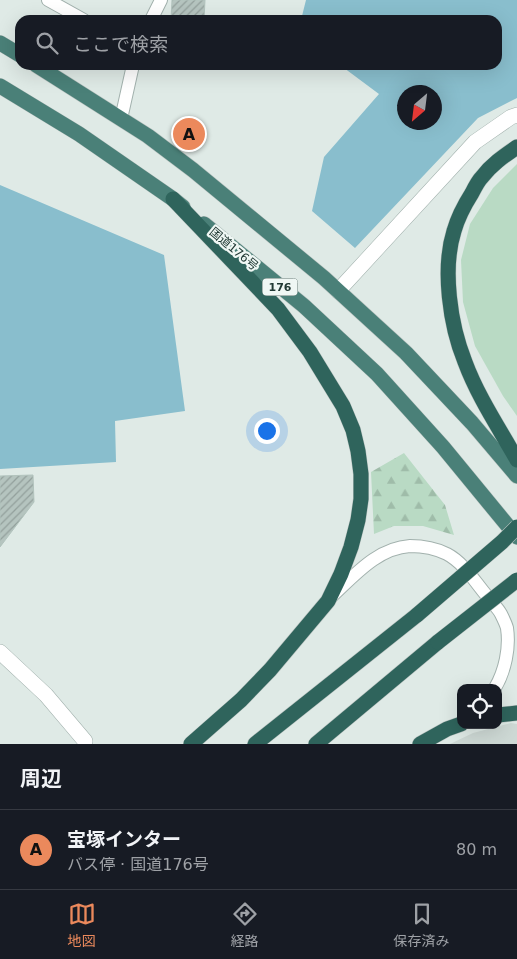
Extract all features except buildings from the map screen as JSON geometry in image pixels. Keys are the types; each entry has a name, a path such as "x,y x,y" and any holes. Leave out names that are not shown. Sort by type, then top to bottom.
{"highway":[{"path":"0,43 15,51"},
{"name":"176","path":"44,70 148,136 338,291 406,354 472,423 517,476"},
{"name":"国道176号","path":"0,86 79,134 173,198 304,306 376,374 443,447 517,537"},
{"path":"517,147 499,159 481,178 465,203 454,231 448,265 449,298 454,328 464,360 477,392 517,460"},
{"path":"173,198 278,309 310,352 343,406 353,430 361,474 361,499 351,547 328,601 270,670 241,700 191,744"},
{"path":"255,744 417,615 517,527"},
{"path":"502,542 517,532"},
{"path":"316,744 438,642 517,580"},
{"path":"502,715 517,713"},
{"path":"420,744 454,727"}],"street":[{"path":"338,291 474,142 517,114"},
{"path":"0,652 46,695 85,741"}],"lane":[{"path":"48,0 75,15"},
{"path":"154,15 161,0"},
{"path":"121,119 132,70"},
{"path":"328,601 364,567 379,556 395,549 410,546 429,548 447,554 460,563 500,613 506,628 505,662 498,684"}],"shaded area":[{"path":"511,723 517,724 517,744 450,744 473,733 488,729 502,729 502,725"}],"green space":[{"path":"517,164 517,416 503,396 475,346 463,302 461,260 470,224 493,188"},
{"path":"404,453 445,505 454,535 423,526 394,526 374,534 371,472"}],"water":[{"path":"306,0 517,0 517,98 478,118 355,248 312,211 324,157 379,94 347,70 502,70 502,15 302,15"},
{"path":"0,185 164,255 185,411 115,421 116,462 0,469"}],"place":[{"name":"宝塚インター","path":"189,134"}]}
